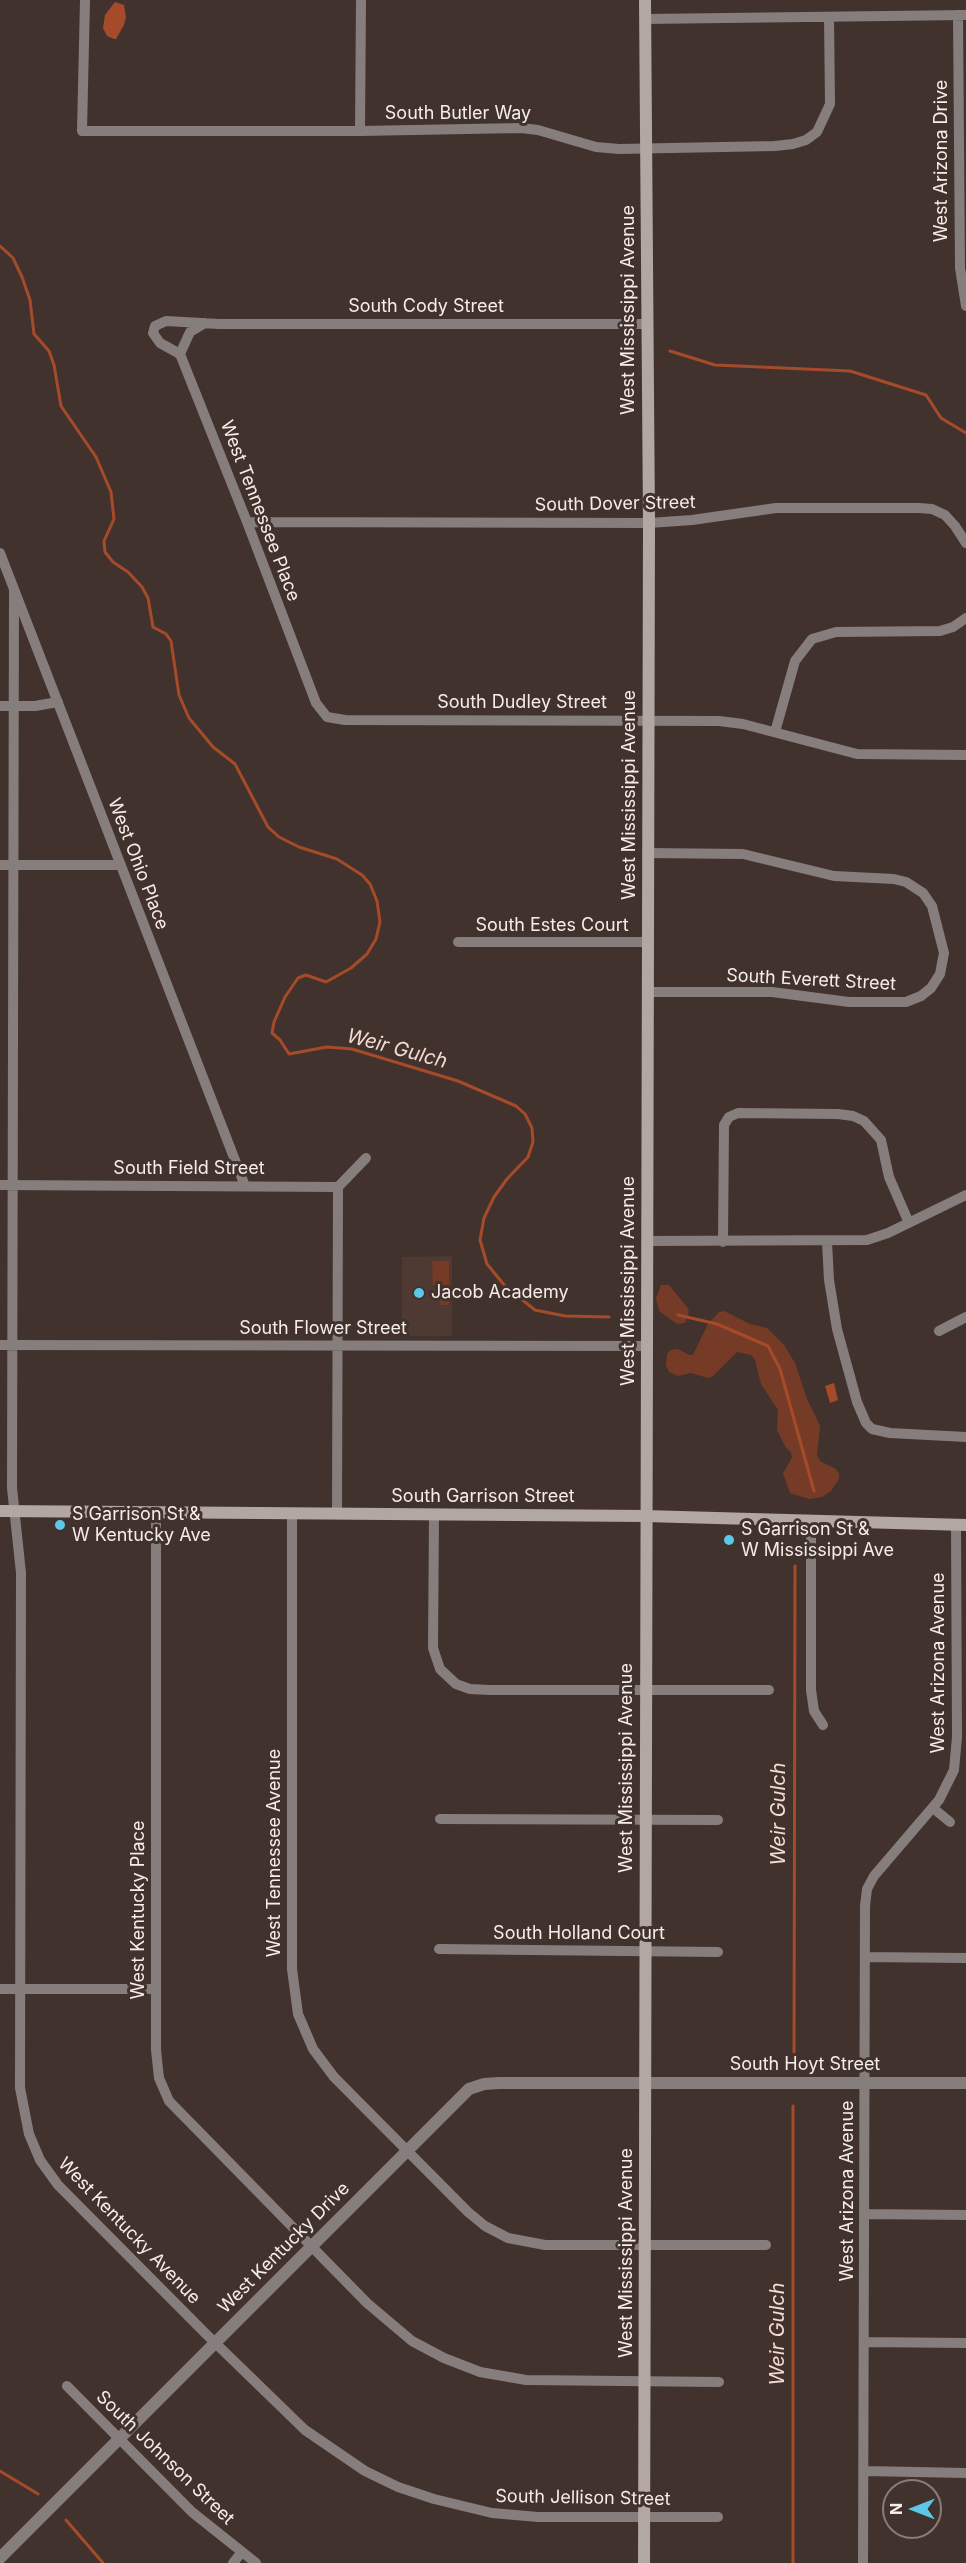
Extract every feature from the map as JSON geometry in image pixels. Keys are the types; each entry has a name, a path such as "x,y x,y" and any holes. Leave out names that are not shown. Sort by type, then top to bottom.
{"main road":[{"name":"West Mississippi Avenue","path":"644,2563 648,720 645,0"},
{"name":"South Garrison Street","path":"0,1511 645,1516 961,1525"}],"street":[{"name":"South Butler Way","path":"85,0 82,131 528,129 596,147 793,144 813,135 822,123 830,104 829,17"},
{"path":"360,131 361,0"},
{"path":"645,19 962,15"},
{"name":"West Arizona Drive","path":"962,15 960,268 966,306"},
{"name":"South Cody Street","path":"180,354 155,338 154,326 166,321 646,324"},
{"path":"180,354 190,332 196,326 205,323"},
{"name":"West Tennessee Place","path":"180,354 316,703 327,717"},
{"name":"South Dover Street","path":"247,522 648,523 692,520 776,508 919,508 932,509 945,515 954,524 966,543"},
{"name":"West Ohio Place","path":"0,553 245,1186"},
{"name":"West Kentucky Avenue","path":"14,590 12,1185 6,1345 13,1511 21,1573 21,2100 28,2134 40,2160 58,2185 214,2342"},
{"path":"775,732 793,667 801,650 812,639 836,632 944,630 966,618"},
{"path":"0,706 58,702"},
{"name":"South Dudley Street","path":"327,717 345,720 719,720 857,754 966,755"},
{"name":"South Everett Street","path":"647,853 743,854 834,876 894,879 906,882 916,887 930,903 944,953 940,974 931,988 921,996 906,1002 849,1002 757,992 647,992"},
{"path":"0,865 121,865"},
{"name":"South Estes Court","path":"458,942 647,942"},
{"path":"0,1026 13,1026"},
{"path":"723,1242 724,1125 729,1117 738,1113 838,1114 853,1116 864,1121 881,1140 889,1177 909,1223"},
{"path":"337,1514 338,1187 366,1158"},
{"name":"South Field Street","path":"0,1185 338,1187"},
{"path":"647,1241 827,1242 872,1239 966,1195"},
{"path":"827,1242 829,1280 837,1329 857,1402 866,1424 872,1429 887,1433 966,1437"},
{"path":"939,1330 964,1322"},
{"name":"South Flower Street","path":"6,1345 647,1346"},
{"name":"West Kentucky Place","path":"156,1512 155,1989 157,2066 162,2088 169,2102 367,2303 396,2329 429,2350 462,2366 495,2376 526,2380 719,2382"},
{"name":"West Tennessee Avenue","path":"292,1514 294,1995 301,2024 318,2057 334,2077 477,2220 508,2238 538,2245 766,2245"},
{"path":"434,1515 433,1648 440,1669 451,1681 464,1687 482,1690 769,1690"},
{"path":"811,1521 810,1690 814,1711 823,1725"},
{"name":"West Arizona Avenue","path":"863,2563 865,1906 870,1882 933,1808 949,1785 956,1761 961,1525"},
{"path":"933,1808 950,1822"},
{"path":"440,1819 718,1820"},
{"name":"South Holland Court","path":"439,1950 718,1952"},
{"path":"865,1957 966,1958"},
{"path":"0,1989 155,1989"},
{"name":"West Kentucky Drive","path":"0,2558 463,2094 478,2085 499,2083 645,2083"},
{"name":"South Hoyt Street","path":"645,2083 966,2083"},
{"path":"865,2214 966,2215"},
{"name":"South Jellison Street","path":"214,2342 290,2417 321,2443 365,2471 398,2487 453,2505 510,2515 718,2517"},
{"path":"864,2342 966,2343"},
{"name":"South Johnson Street","path":"67,2386 185,2506 256,2563"},
{"path":"864,2471 966,2473"},
{"path":"234,2563 241,2553"}],"shaded area":[{"path":"115,2 124,5 126,17 124,25 114,39 107,36 103,28 105,15"},
{"path":"452,1256 452,1336 402,1336 402,1257"},
{"path":"432,1261 449,1261 449,1305 440,1305 439,1286 433,1285"},
{"path":"661,1285 669,1285 687,1307 689,1312 685,1323 677,1324 659,1311 656,1298"},
{"path":"724,1311 750,1324 767,1328 784,1345 795,1363 807,1399 820,1426 817,1455 820,1461 836,1469 839,1474 839,1479 831,1491 822,1497 809,1499 790,1493 783,1473 792,1458 791,1452 786,1448 777,1430 778,1410 761,1384 755,1360 751,1355 737,1352 713,1376 708,1378 691,1373 678,1376 669,1372 666,1365 667,1354 671,1350 678,1349 693,1355 708,1324 719,1312"},
{"path":"834,1383 838,1400 830,1403 825,1386"}],"waterway":[{"name":"Weir Gulch","path":"0,246 13,258 22,277 30,300 34,334 49,351 54,365 61,406 96,457 111,492 114,519 104,541 105,552 142,587 148,598 153,627 166,634 171,641 179,695 189,718 213,747 235,764 268,827 279,837 299,847 337,859 362,875 370,884 377,901 380,922 376,939 367,954 351,968 326,982 306,975 298,978 285,997 274,1022 272,1033 280,1040 289,1054 327,1047 352,1049 458,1081 516,1106 525,1114 532,1128 533,1142 528,1157 494,1197 484,1218 480,1240 487,1264 505,1286 535,1310 565,1316 609,1317"},
{"path":"670,351 715,365 850,371 926,395 941,418 966,433"},
{"name":"Weir Gulch","path":"678,1315 717,1324 768,1346 780,1369 814,1491"},
{"name":"Weir Gulch","path":"794,2062 795,1566"},
{"name":"Weir Gulch","path":"793,2106 793,2563"},
{"path":"0,2471 38,2494"},
{"path":"66,2520 103,2563"}],"place":[{"name":"Jacob Academy","path":"419,1293"},
{"name":"S Garrison St & W Kentucky Ave","path":"60,1525"},
{"name":"S Garrison St & W Mississippi Ave","path":"729,1540"}]}
